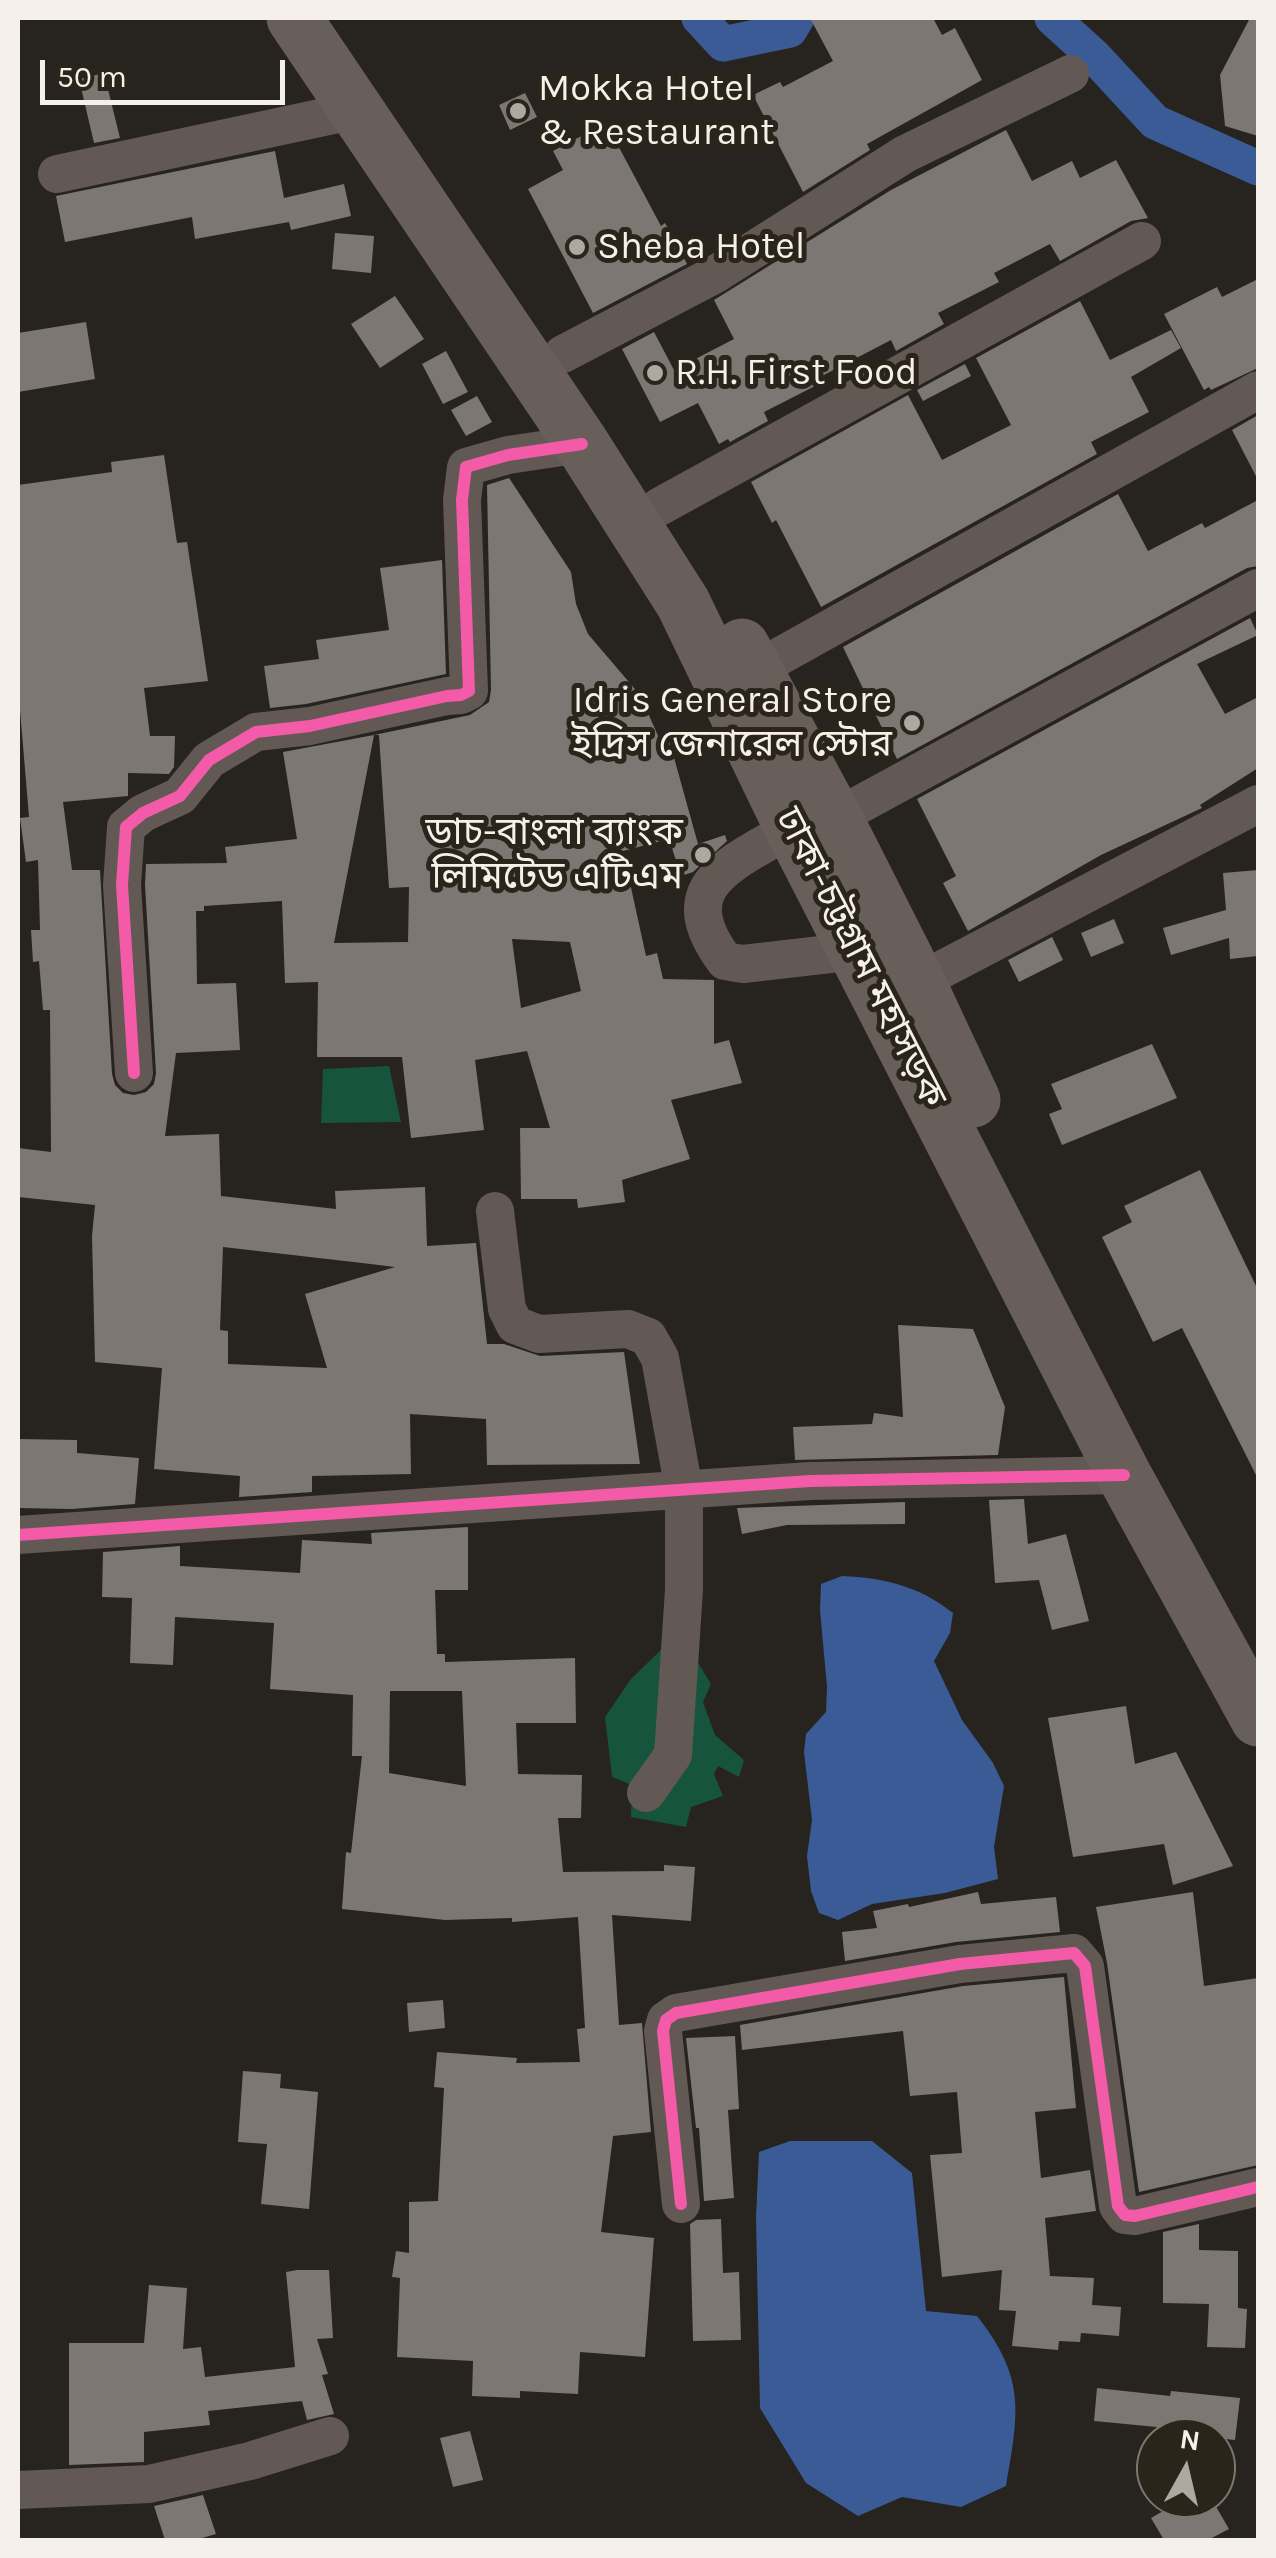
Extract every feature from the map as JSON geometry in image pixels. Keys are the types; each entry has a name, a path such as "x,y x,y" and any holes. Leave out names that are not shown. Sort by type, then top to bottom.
{"highway":[{"name":"ঢাকা-চট্টগ্রাম মহাসড়ক","path":"294,18 345,61 563,354 755,670 814,823 856,951 1124,1475 1258,1719"},
{"name":"ঢাকা-চট্টগ্রাম মহাসড়ক","path":"345,61 814,823 918,982 1150,1457 1258,1649"}],"street":[{"path":"57,174 345,61"},
{"path":"563,354 714,275 905,154 1070,74"},
{"path":"659,507 1142,241"},
{"path":"755,670 1258,390"},
{"path":"134,1073 122,885 126,827 144,813 180,796 209,760 256,732 310,726 461,696 469,690 462,500 466,468 508,456 582,444"},
{"path":"856,951 743,964 725,961 712,942 703,914 702,903 710,882 1258,588"},
{"path":"918,982 1258,804"},
{"path":"1212,830 1258,837"},
{"path":"494,1211 506,1309 515,1325 539,1334 628,1330 648,1337 660,1358 684,1490 684,1590 673,1755 646,1793"},
{"path":"18,1536 810,1480 1124,1475"},
{"path":"681,2204 663,2031 666,2020 676,2013 960,1964 1058,1952 1074,1952 1085,1966 1118,2206 1125,2215 1135,2216 1258,2187"},
{"path":"18,2490 149,2484 250,2461 330,2436"}],"green space":[{"path":"389,1066 401,1122 321,1123 323,1069"},
{"path":"667,1644 688,1646 711,1684 703,1702 715,1735 744,1760 739,1777 718,1766 714,1774 723,1796 691,1807 686,1827 631,1817 632,1785 612,1777 605,1717 631,1679"}],"water":[{"path":"842,1576 901,1585 953,1613 950,1633 934,1661 962,1720 993,1763 1004,1786 994,1847 998,1879 945,1893 872,1904 838,1920 819,1913 811,1891 807,1856 812,1820 804,1752 806,1734 826,1712 821,1584"},
{"path":"790,2141 872,2141 912,2173 926,2311 977,2316 1004,2358 1011,2378 1015,2416 1006,2486 961,2507 902,2497 858,2516 806,2483 760,2408 756,2218 759,2152"}],"building":[{"path":"810,18 933,18 942,35 955,28 982,80 867,144 870,150 803,192 753,95 780,82 783,87 833,61"},
{"path":"1250,18 1258,18 1258,136 1225,126 1220,75"},
{"path":"104,73 120,138 94,143 79,79"},
{"name":"Mokka Hotel & Restaurant","path":"525,93 537,117 510,130 499,105"},
{"path":"606,123 661,226 665,223 687,264 593,313 528,189 563,170 553,151"},
{"path":"1006,130 1032,181 1072,161 1080,178 1116,160 1148,218 1131,221 1060,261 1050,244 994,273 999,282 938,313 944,324 896,351 891,340 820,377 823,382 764,412 768,421 730,442 728,439 719,444 698,403 660,422 622,349 654,332 674,370 734,339 714,300 891,190"},
{"path":"275,151 284,198 344,184 351,216 291,230 289,222 195,239 192,217 65,242 56,196"},
{"path":"335,233 374,236 371,273 332,269"},
{"path":"1258,279 1258,368 1204,390 1164,314 1217,287 1222,297"},
{"path":"395,296 424,339 380,368 351,324"},
{"path":"1080,301 1110,360 1171,330 1181,348 1131,377 1149,412 1091,442 1097,454 821,607 776,520 772,523 751,482 908,395 942,460 1011,425 976,358"},
{"path":"86,322 95,379 18,392 18,333"},
{"path":"446,351 468,392 443,404 422,364"},
{"path":"965,364 971,376 923,401 917,390"},
{"path":"477,396 492,422 466,436 451,410"},
{"path":"1258,415 1258,480 1232,430"},
{"path":"164,455 177,543 187,542 208,681 144,688 150,736 175,736 174,767 169,774 128,773 128,796 63,802 72,870 100,870 112,1074 123,1093 146,1092 154,1084 156,1073 146,864 227,863 225,847 297,839 283,752 470,715 489,702 487,485 509,478 571,572 576,604 588,634 640,695 659,738 668,736 698,844 725,835 727,841 693,872 681,876 669,839 623,851 646,956 657,953 663,979 714,980 714,1044 729,1040 742,1083 671,1100 690,1159 622,1180 625,1202 578,1208 577,1199 521,1199 520,1128 550,1128 527,1051 475,1060 484,1130 411,1138 402,1057 317,1057 318,982 285,983 282,901 204,906 204,911 196,911 197,984 236,983 240,1050 176,1053 165,1136 219,1134 221,1196 336,1209 335,1191 425,1187 427,1246 476,1243 487,1344 504,1344 540,1356 624,1352 640,1464 487,1465 486,1419 410,1414 411,1474 312,1476 312,1492 239,1497 240,1476 154,1469 162,1368 95,1362 95,1205 18,1197 18,1148 51,1152 50,1010 43,1010 39,961 33,962 31,930 40,930 38,860 26,862 20,818 29,817 18,686 18,485 112,472 111,462","holes":["374,735 379,735 389,888 409,887 408,942 334,943","512,939 570,942 581,991 521,1008","223,1247 362,1263 395,1267 305,1294 327,1368 228,1364 228,1331 220,1330"]},
{"path":"1118,494 1148,551 1202,523 1205,528 1258,500 1258,566 1247,568 897,759 843,647"},
{"path":"442,560 446,674 270,708 264,666 319,659 316,640 389,630 380,568"},
{"path":"1250,618 1258,635 1197,664 1225,714 1258,697 1258,768 1200,805 1202,808 1101,855 968,931 943,883 956,876 917,799"},
{"path":"1258,870 1258,956 1230,959 1229,938 1171,955 1163,928 1226,910 1223,873"},
{"path":"1114,919 1124,943 1091,957 1081,933"},
{"path":"1052,937 1063,960 1019,982 1008,960"},
{"path":"1152,1044 1177,1098 1062,1145 1049,1114 1062,1109 1051,1084"},
{"path":"1200,1170 1258,1290 1258,1479 1182,1328 1153,1342 1102,1237 1132,1222 1124,1206"},
{"path":"898,1325 973,1329 1005,1407 998,1455 795,1460 793,1427 872,1424 874,1413 903,1417"},
{"path":"18,1439 77,1440 77,1453 139,1458 135,1504 18,1508"},
{"path":"1024,1499 1028,1544 1066,1534 1089,1621 1052,1630 1039,1580 995,1583 989,1500"},
{"path":"905,1502 905,1524 787,1525 742,1534 737,1508"},
{"path":"468,1527 468,1590 435,1590 437,1654 445,1654 445,1662 575,1658 576,1723 516,1723 518,1774 582,1775 581,1818 558,1818 563,1872 664,1871 664,1865 695,1867 691,1921 612,1915 619,2025 642,2023 651,2132 613,2136 601,2232 654,2238 645,2357 580,2352 578,2394 520,2391 520,2398 472,2396 473,2361 397,2357 400,2278 392,2277 396,2251 409,2253 409,2202 438,2201 444,2088 434,2087 437,2052 517,2058 516,2063 580,2062 577,2029 585,2028 578,1917 512,1922 512,1918 445,1920 342,1909 346,1852 351,1853 362,1756 352,1756 353,1695 270,1689 274,1623 175,1617 173,1665 130,1663 132,1598 102,1597 103,1552 180,1546 180,1566 300,1573 302,1540 372,1544 371,1533","holes":["390,1691 462,1691 466,1786 389,1773"]},
{"path":"1126,1706 1135,1764 1176,1752 1233,1866 1173,1885 1164,1844 1073,1857 1048,1718"},
{"path":"978,1892 981,1904 1056,1897 1060,1932 956,1942 845,1961 842,1932 877,1928 873,1911"},
{"path":"1193,1892 1204,1986 1258,1978 1258,2165 1139,2192 1096,1907"},
{"path":"1064,1977 1076,2108 1035,2112 1041,2178 1090,2170 1096,2211 1045,2218 1050,2276 1094,2278 1092,2305 1121,2307 1119,2336 1081,2333 1080,2342 1059,2341 1058,2350 1012,2346 1016,2311 999,2310 1002,2270 942,2277 930,2155 962,2153 957,2092 910,2096 903,2031 742,2050 740,2025 963,1986"},
{"path":"443,2000 445,2028 409,2032 407,2003"},
{"path":"735,2036 739,2109 728,2110 734,2198 704,2201 699,2128 686,2038"},
{"path":"243,2071 281,2074 280,2088 318,2092 309,2209 261,2204 267,2144 238,2142"},
{"path":"721,2219 723,2273 739,2272 741,2340 693,2341 690,2224"},
{"path":"1199,2224 1199,2250 1238,2251 1238,2308 1247,2309 1245,2348 1207,2347 1209,2304 1163,2303 1163,2232"},
{"path":"329,2270 333,2338 317,2339 328,2374 322,2375 334,2414 307,2420 302,2401 208,2411 210,2425 144,2432 144,2462 69,2465 69,2343 144,2343 149,2285 187,2288 183,2349 201,2347 205,2377 295,2367 286,2272"},
{"path":"1097,2388 1240,2398 1236,2432 1236,2418 1136,2418 1136,2425 1094,2421"},
{"path":"470,2431 483,2480 453,2487 440,2438"},
{"path":"203,2495 216,2534 195,2540 165,2540 154,2506"},
{"path":"1151,2518 1223,2518 1229,2529 1208,2540 1164,2540"}],"waterway":[{"path":"699,18 723,44 790,30 797,18"},
{"path":"1052,18 1094,56 1155,122 1258,168"}],"cycle path":[{"path":"134,1073 122,885 126,827 143,813 180,796 209,760 256,732 310,726 469,691 462,500 466,467 508,455 582,444"},
{"path":"18,1535 810,1481 1124,1475"},
{"path":"681,2204 663,2031 666,2020 676,2013 960,1964 1074,1953 1085,1966 1118,2206 1125,2215 1135,2216 1258,2187"}],"place":[{"name":"Mokka Hotel & Restaurant","path":"518,111"},
{"name":"Sheba Hotel","path":"577,247"},
{"name":"R.H. First Food","path":"655,373"},
{"name":"Idris General Store ইদ্রিস জেনারেল স্টোর","path":"912,723"},
{"name":"ডাচ-বাংলা ব্যাংক লিমিটেড এটিএম","path":"703,855"}]}
